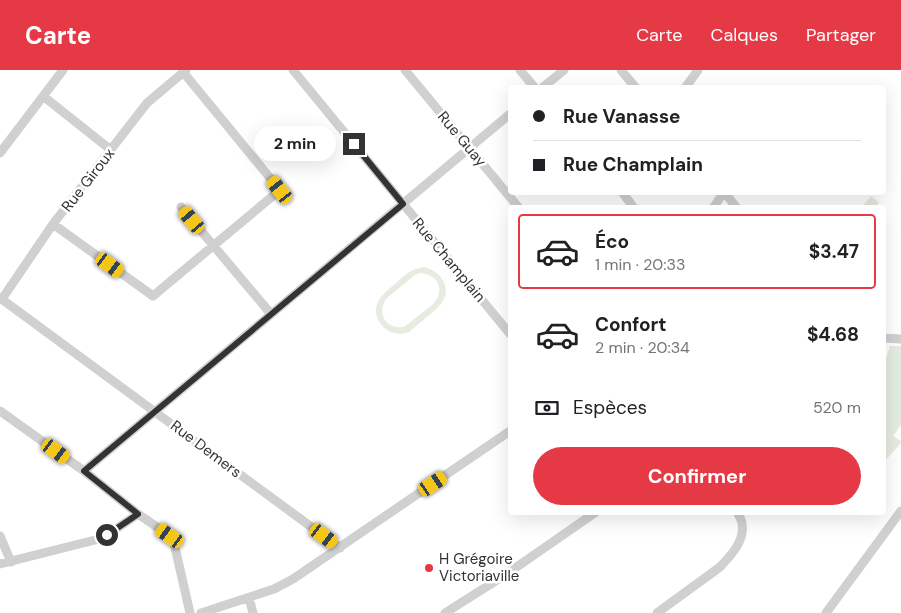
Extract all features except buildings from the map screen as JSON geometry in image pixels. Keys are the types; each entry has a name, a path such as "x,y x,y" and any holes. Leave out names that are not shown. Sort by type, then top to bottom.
{"street":[{"path":"0,153 63,70"},
{"name":"Rue Champlain","path":"293,70 508,332"},
{"name":"Rue Guay","path":"405,70 508,195"},
{"path":"520,70 532,85"},
{"path":"546,85 564,70"},
{"path":"622,70 634,85"},
{"path":"687,85 698,70"},
{"path":"53,224 153,296 280,190 184,71"},
{"name":"Rue Giroux","path":"1,298 53,224 147,103 184,71"},
{"path":"43,96 111,150"},
{"path":"84,471 508,116"},
{"name":"Rue Guay","path":"508,195 517,205"},
{"path":"726,195 735,205"},
{"path":"181,207 271,314"},
{"name":"Rue Demers","path":"1,298 340,548"},
{"path":"886,338 901,339"},
{"path":"0,411 170,536 174,543 190,613"},
{"path":"201,613 274,589 294,579 508,433"},
{"path":"826,613 901,511"},
{"path":"0,564 99,539 138,514"},
{"path":"445,613 502,577 592,515"},
{"path":"656,613 720,567 728,558 738,545 741,537 742,524 738,515"},
{"path":"0,536 11,562"},
{"path":"249,598 253,613"}],"shaded area":[{"path":"871,196 879,203 877,205 864,205"},
{"path":"419,268 430,269 440,276 445,286 444,298 436,309 409,332 401,334 389,331 383,327 378,319 376,310 378,301 405,275","holes":["420,273 427,274 436,280 439,289 439,295 432,305 404,327 397,327 387,323 382,309 387,298 415,275"]},
{"path":"890,346 901,346 901,425 893,436 901,441 901,443 886,460 886,359"}],"place":[{"name":"H Grégoire Victoriaville","path":"429,568"}],"route":[{"path":"107,535 138,514 84,471 403,204 354,144"}]}
